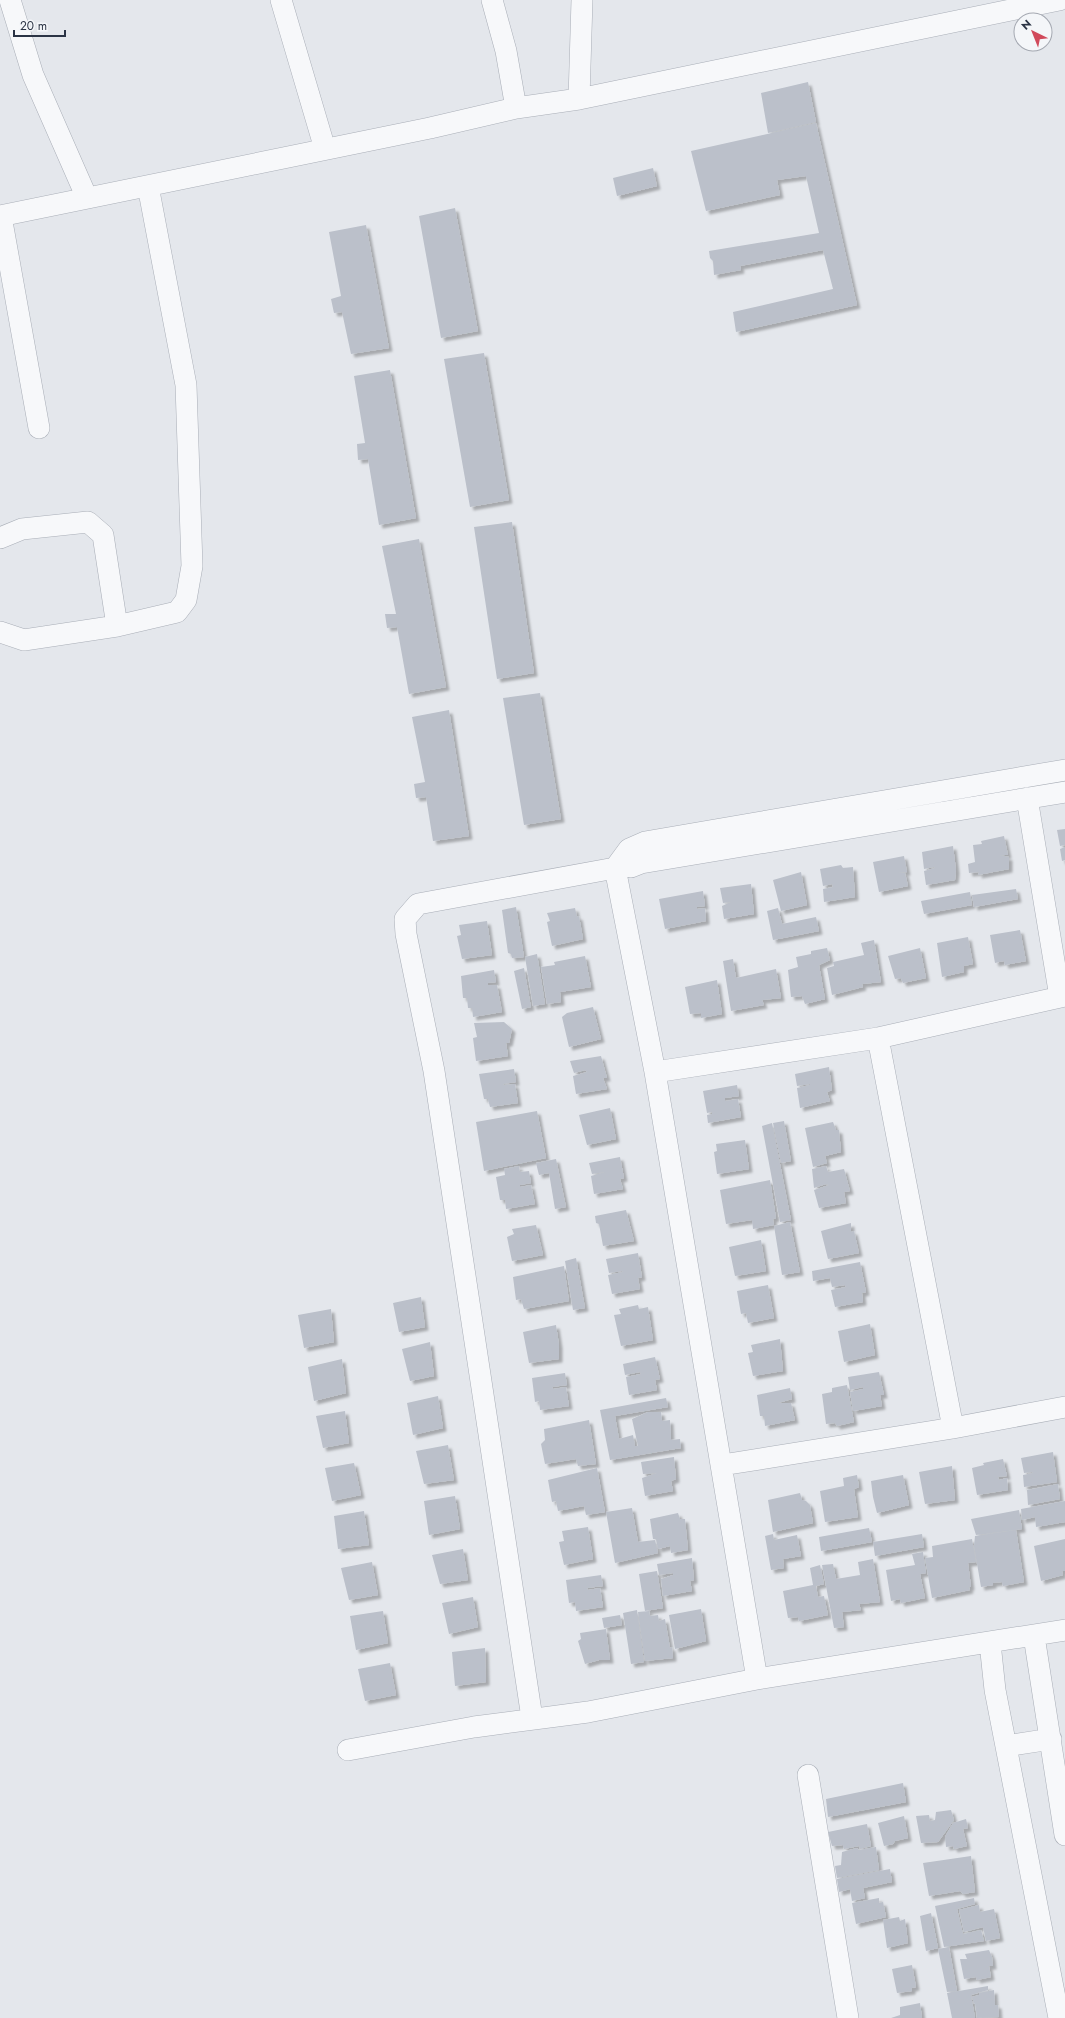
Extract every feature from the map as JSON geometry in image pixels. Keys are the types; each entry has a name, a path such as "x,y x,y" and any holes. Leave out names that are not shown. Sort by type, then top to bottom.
{"street":[{"path":"10,0 33,74 87,198"},
{"path":"281,0 324,149"},
{"path":"492,0 506,51 516,108"},
{"path":"579,99 582,0"},
{"path":"39,428 0,216 430,128 516,108 579,99 1059,0"},
{"path":"0,632 24,640 118,626 177,612 186,600 192,566 186,385 148,186"},
{"path":"0,538 22,529 88,522 103,535 118,626"},
{"path":"757,1679 722,1465 618,865 629,849 645,842 1065,770"},
{"path":"532,1718 434,1072 406,934 405,919 418,904 618,865 631,867 642,863 1065,792"},
{"path":"654,1072 878,1038 1062,997 1027,798"},
{"path":"878,1038 953,1428"},
{"path":"722,1465 953,1428 1065,1407"},
{"path":"348,1750 474,1727 532,1718 588,1712 757,1679 1065,1630"},
{"path":"1034,1636 1065,1836"},
{"path":"990,1642 996,1690 1006,1746 1057,1953 1059,2018"},
{"path":"1006,1746 1051,1739"},
{"path":"808,1775 842,2017"}],"building":[{"path":"808,82 816,122 768,133 761,93"},
{"path":"816,123 857,305 736,332 733,312 833,289 823,250 740,266 741,270 714,275 713,261 710,258 709,251 819,233 806,176 777,180 780,195 706,211 691,151"},
{"path":"653,168 657,186 617,196 613,178"},
{"path":"455,208 478,331 441,338 419,216"},
{"path":"366,225 389,348 351,354 342,312 334,313 331,299 341,296 329,232"},
{"path":"484,353 509,500 470,507 444,359"},
{"path":"390,370 416,518 379,525 368,459 358,460 357,444 365,443 354,376"},
{"path":"512,522 534,673 497,679 474,527"},
{"path":"419,539 446,687 409,694 397,627 387,628 385,614 396,614 382,546"},
{"path":"540,693 561,819 524,825 503,698"},
{"path":"449,710 469,836 433,841 426,797 416,798 414,784 425,782 412,717"},
{"path":"1065,829 1065,845 1060,846 1057,830"},
{"path":"1004,836 1008,855 1000,855 1009,857 1009,869 978,875 979,872 969,873 968,864 975,862 973,845 982,844 981,841"},
{"path":"953,846 956,870 955,880 926,885 924,871 935,868 924,869 922,852"},
{"path":"1065,847 1065,860 1062,861 1060,849"},
{"path":"904,856 907,872 898,873 905,873 908,886 879,892 873,862"},
{"path":"841,865 843,868 853,867 855,897 824,902 823,889 833,887 832,884 823,886 820,869"},
{"path":"801,872 807,905 781,911 773,880"},
{"path":"751,884 754,914 724,919 722,906 731,902 723,903 720,888"},
{"path":"1016,889 1018,899 974,907 972,895"},
{"path":"703,891 705,906 697,907 697,909 705,908 706,921 665,929 659,899"},
{"path":"970,892 972,905 924,914 921,901"},
{"path":"516,907 524,957 512,958 511,954 508,953 502,910"},
{"path":"575,908 577,917 579,916 583,939 552,946 547,922 550,921 547,913"},
{"path":"778,908 782,924 816,917 819,931 773,940 767,911"},
{"path":"487,921 492,955 462,959 457,936 461,935 459,925"},
{"path":"1020,930 1026,961 1005,965 1004,961 995,963 990,935"},
{"path":"968,937 973,964 964,966 964,972 942,977 937,943"},
{"path":"874,940 881,982 862,984 863,987 832,995 827,968 834,966 833,962 864,955 861,943"},
{"path":"827,948 830,960 819,965 825,999 805,1004 802,996 791,997 788,970 798,967 796,957 811,954 811,951"},
{"path":"920,948 926,978 903,983 901,978 895,979 888,956"},
{"path":"537,954 545,1004 533,1006 525,957"},
{"path":"585,956 591,987 560,992 561,1002 547,1004 541,967 555,965 554,962"},
{"path":"733,959 736,978 776,969 781,998 762,1000 764,1005 731,1011 723,961"},
{"path":"524,968 531,1007 522,1009 514,971"},
{"path":"494,970 496,982 488,983 488,985 497,985 502,1012 473,1017 472,1008 468,1008 467,998 463,998 461,976"},
{"path":"717,980 722,1014 701,1018 701,1013 690,1014 685,987"},
{"path":"593,1007 601,1039 569,1047 562,1017 567,1013"},
{"path":"504,1022 512,1029 509,1043 506,1043 508,1056 476,1061 473,1038 477,1037 474,1023"},
{"path":"601,1056 607,1078 603,1078 607,1089 576,1094 573,1076 587,1072 585,1070 574,1073 570,1061"},
{"path":"829,1067 832,1090 827,1092 830,1101 800,1108 797,1088 810,1084 797,1086 795,1074"},
{"path":"514,1069 516,1082 503,1084 515,1084 518,1103 490,1107 488,1099 484,1099 479,1074"},
{"path":"737,1085 739,1096 725,1098 725,1101 738,1099 741,1117 708,1123 707,1115 712,1114 712,1112 707,1113 703,1091"},
{"path":"610,1108 616,1139 587,1145 579,1115"},
{"path":"537,1111 546,1158 484,1171 476,1122"},
{"path":"784,1121 791,1161 781,1163 773,1123"},
{"path":"833,1122 836,1130 839,1130 841,1152 825,1156 827,1163 813,1167 805,1128"},
{"path":"772,1123 791,1220 780,1222 762,1126"},
{"path":"745,1140 749,1169 717,1174 714,1152 717,1151 716,1144"},
{"path":"620,1157 624,1178 620,1179 623,1189 594,1194 591,1176 605,1172 592,1174 589,1163"},
{"path":"556,1159 566,1207 555,1209 549,1173 539,1175 536,1163"},
{"path":"519,1166 520,1172 529,1171 531,1183 520,1185 520,1187 531,1185 535,1204 506,1209 505,1200 500,1200 496,1177 505,1175 504,1169"},
{"path":"826,1166 828,1172 844,1169 850,1191 844,1192 846,1203 819,1208 814,1190 829,1185 826,1184 814,1188 812,1169"},
{"path":"770,1180 776,1218 773,1219 774,1225 753,1229 752,1220 726,1224 720,1190"},
{"path":"626,1210 634,1241 603,1246 599,1224 596,1223 595,1216"},
{"path":"790,1222 800,1272 782,1275 774,1226"},
{"path":"851,1223 851,1232 854,1231 859,1253 828,1259 821,1231"},
{"path":"536,1225 543,1255 512,1261 507,1237 514,1234 512,1229"},
{"path":"761,1240 766,1271 735,1276 729,1247"},
{"path":"638,1253 642,1277 638,1278 640,1289 612,1294 608,1275 623,1272 609,1273 606,1259"},
{"path":"576,1258 585,1308 573,1310 565,1261"},
{"path":"860,1262 866,1292 862,1293 863,1302 835,1307 831,1290 846,1287 845,1285 832,1287 830,1278 813,1281 812,1271"},
{"path":"564,1266 569,1301 524,1309 521,1299 516,1300 513,1277"},
{"path":"768,1285 774,1318 748,1323 746,1313 741,1314 737,1291"},
{"path":"421,1297 425,1327 399,1332 393,1303"},
{"path":"638,1305 639,1309 648,1307 653,1340 621,1346 614,1315 621,1314 619,1309"},
{"path":"331,1309 334,1342 304,1348 298,1315"},
{"path":"870,1324 875,1355 844,1362 838,1331"},
{"path":"556,1325 559,1345 559,1359 529,1363 523,1332"},
{"path":"780,1339 783,1371 753,1376 748,1353 753,1352 751,1345"},
{"path":"430,1342 434,1376 410,1381 402,1349"},
{"path":"655,1357 660,1379 655,1380 657,1390 629,1395 626,1377 641,1374 640,1372 625,1375 623,1364"},
{"path":"342,1359 346,1393 314,1401 308,1367"},
{"path":"879,1372 884,1395 880,1395 882,1406 853,1411 850,1392 863,1389 863,1387 850,1390 848,1377"},
{"path":"565,1373 567,1385 552,1387 553,1389 566,1387 569,1406 540,1410 539,1401 535,1402 532,1378"},
{"path":"847,1385 854,1422 837,1426 835,1423 826,1424 822,1394 832,1392 832,1388"},
{"path":"790,1388 792,1399 778,1403 791,1403 795,1420 765,1426 764,1416 760,1416 757,1395"},
{"path":"438,1396 443,1428 413,1435 407,1403"},
{"path":"666,1398 668,1407 615,1416 619,1439 633,1435 635,1446 638,1446 632,1419 648,1412 661,1412 662,1421 670,1420 671,1440 680,1439 681,1448 610,1460 600,1410"},
{"path":"345,1411 349,1443 323,1448 316,1416"},
{"path":"589,1420 596,1464 578,1466 576,1459 545,1464 541,1444 545,1440 544,1429"},
{"path":"448,1445 454,1480 424,1484 416,1451"},
{"path":"1053,1452 1057,1482 1024,1487 1023,1475 1033,1473 1024,1473 1021,1458"},
{"path":"674,1457 676,1479 671,1481 673,1491 645,1496 642,1478 657,1473 643,1474 641,1462"},
{"path":"1003,1459 1007,1476 998,1477 999,1480 1007,1478 1008,1490 977,1495 972,1468 984,1465 983,1463"},
{"path":"354,1463 361,1495 332,1501 325,1468"},
{"path":"952,1466 955,1500 925,1504 919,1472"},
{"path":"597,1468 605,1512 586,1515 584,1506 558,1511 556,1501 552,1502 548,1480"},
{"path":"857,1475 859,1487 854,1489 858,1517 825,1522 820,1491 844,1486 843,1478"},
{"path":"903,1475 909,1505 877,1513 871,1481"},
{"path":"1058,1484 1060,1499 1028,1505 1027,1490"},
{"path":"800,1493 802,1500 806,1501 810,1505 813,1523 773,1532 768,1500"},
{"path":"455,1496 460,1529 429,1535 424,1501"},
{"path":"1065,1501 1065,1522 1036,1527 1035,1517 1022,1520 1021,1509"},
{"path":"632,1508 638,1542 655,1540 658,1553 615,1563 606,1512"},
{"path":"1019,1510 1022,1529 976,1535 971,1519"},
{"path":"364,1511 369,1545 338,1549 334,1516"},
{"path":"678,1513 680,1519 685,1519 688,1550 671,1553 670,1546 658,1549 656,1539 653,1539 650,1519"},
{"path":"588,1527 593,1559 564,1565 559,1542 564,1541 562,1531"},
{"path":"869,1528 872,1542 821,1551 819,1537"},
{"path":"1016,1530 1024,1582 1003,1586 1002,1582 993,1583 993,1585 981,1587 974,1546 975,1536"},
{"path":"773,1534 774,1540 797,1535 801,1556 783,1559 784,1568 771,1570 765,1536"},
{"path":"922,1534 924,1547 875,1556 873,1542"},
{"path":"972,1539 976,1562 968,1563 971,1587 969,1587 970,1590 932,1598 925,1558 933,1557 932,1546"},
{"path":"1065,1539 1065,1571 1062,1571 1063,1575 1041,1581 1034,1546"},
{"path":"463,1549 468,1580 440,1584 432,1555"},
{"path":"923,1552 926,1573 920,1574 925,1598 901,1603 900,1599 891,1601 886,1570 915,1565 912,1554"},
{"path":"692,1558 694,1580 690,1581 692,1591 663,1596 661,1579 673,1575 673,1573 659,1575 657,1564"},
{"path":"873,1559 880,1602 859,1604 861,1610 842,1612 844,1627 834,1628 822,1565 833,1564 836,1579 860,1575 858,1562"},
{"path":"372,1562 378,1595 349,1600 341,1568"},
{"path":"820,1565 824,1584 816,1586 818,1597 824,1596 828,1615 799,1621 798,1617 788,1618 783,1591 813,1585 810,1568"},
{"path":"657,1571 663,1608 645,1611 639,1574"},
{"path":"601,1575 603,1586 587,1588 588,1590 600,1588 603,1607 576,1611 575,1602 569,1603 566,1580"},
{"path":"473,1597 478,1627 449,1634 442,1603"},
{"path":"701,1609 706,1641 675,1649 669,1615"},
{"path":"637,1610 644,1662 631,1664 623,1613"},
{"path":"383,1611 388,1643 356,1650 350,1616"},
{"path":"649,1611 650,1616 658,1615 659,1621 665,1619 670,1648 672,1647 673,1658 645,1661 638,1612"},
{"path":"620,1615 622,1625 604,1628 602,1618"},
{"path":"606,1629 610,1660 599,1660 585,1664 578,1641 581,1639 580,1633"},
{"path":"485,1648 486,1682 455,1686 452,1652"},
{"path":"390,1663 396,1695 365,1701 358,1669"},
{"path":"903,1783 906,1802 828,1817 826,1799"},
{"path":"951,1810 954,1820 938,1842 921,1843 916,1816 929,1815 930,1821 935,1820 936,1812"},
{"path":"904,1816 908,1838 895,1841 893,1844 884,1846 878,1823"},
{"path":"966,1819 968,1828 963,1829 967,1846 954,1849 953,1846 946,1847 945,1837 953,1823"},
{"path":"867,1824 871,1846 860,1849 859,1846 844,1849 843,1845 832,1846 828,1832"},
{"path":"876,1847 879,1870 837,1878 835,1866 841,1865 842,1852 857,1848 859,1850"},
{"path":"971,1856 975,1892 963,1894 960,1891 929,1896 923,1863"},
{"path":"890,1869 892,1882 863,1888 865,1898 852,1901 850,1889 839,1892 837,1879"},
{"path":"879,1898 879,1903 883,1902 886,1917 856,1924 852,1903"},
{"path":"974,1898 975,1904 957,1909 963,1934 981,1930 984,1941 944,1947 935,1906"},
{"path":"979,1905 980,1912 994,1909 1000,1938 986,1941 983,1927 964,1932 959,1910"},
{"path":"931,1913 938,1948 926,1951 920,1916"},
{"path":"899,1917 900,1921 905,1919 908,1943 887,1948 883,1920"},
{"path":"949,1947 957,1991 947,1992 938,1949"},
{"path":"989,1950 992,1957 993,1966 989,1966 991,1977 977,1980 976,1977 964,1979 960,1959 967,1959 965,1954"},
{"path":"912,1965 916,1987 912,1988 912,1991 897,1993 892,1969"},
{"path":"988,1986 988,1990 971,1995 975,2018 952,2018 947,1993"},
{"path":"994,1990 995,2005 998,2005 999,2017 977,2018 975,2003 974,2004 972,1997 979,1995 979,1993"},
{"path":"920,2003 922,2018 891,2018 900,2015 900,2007"}]}
